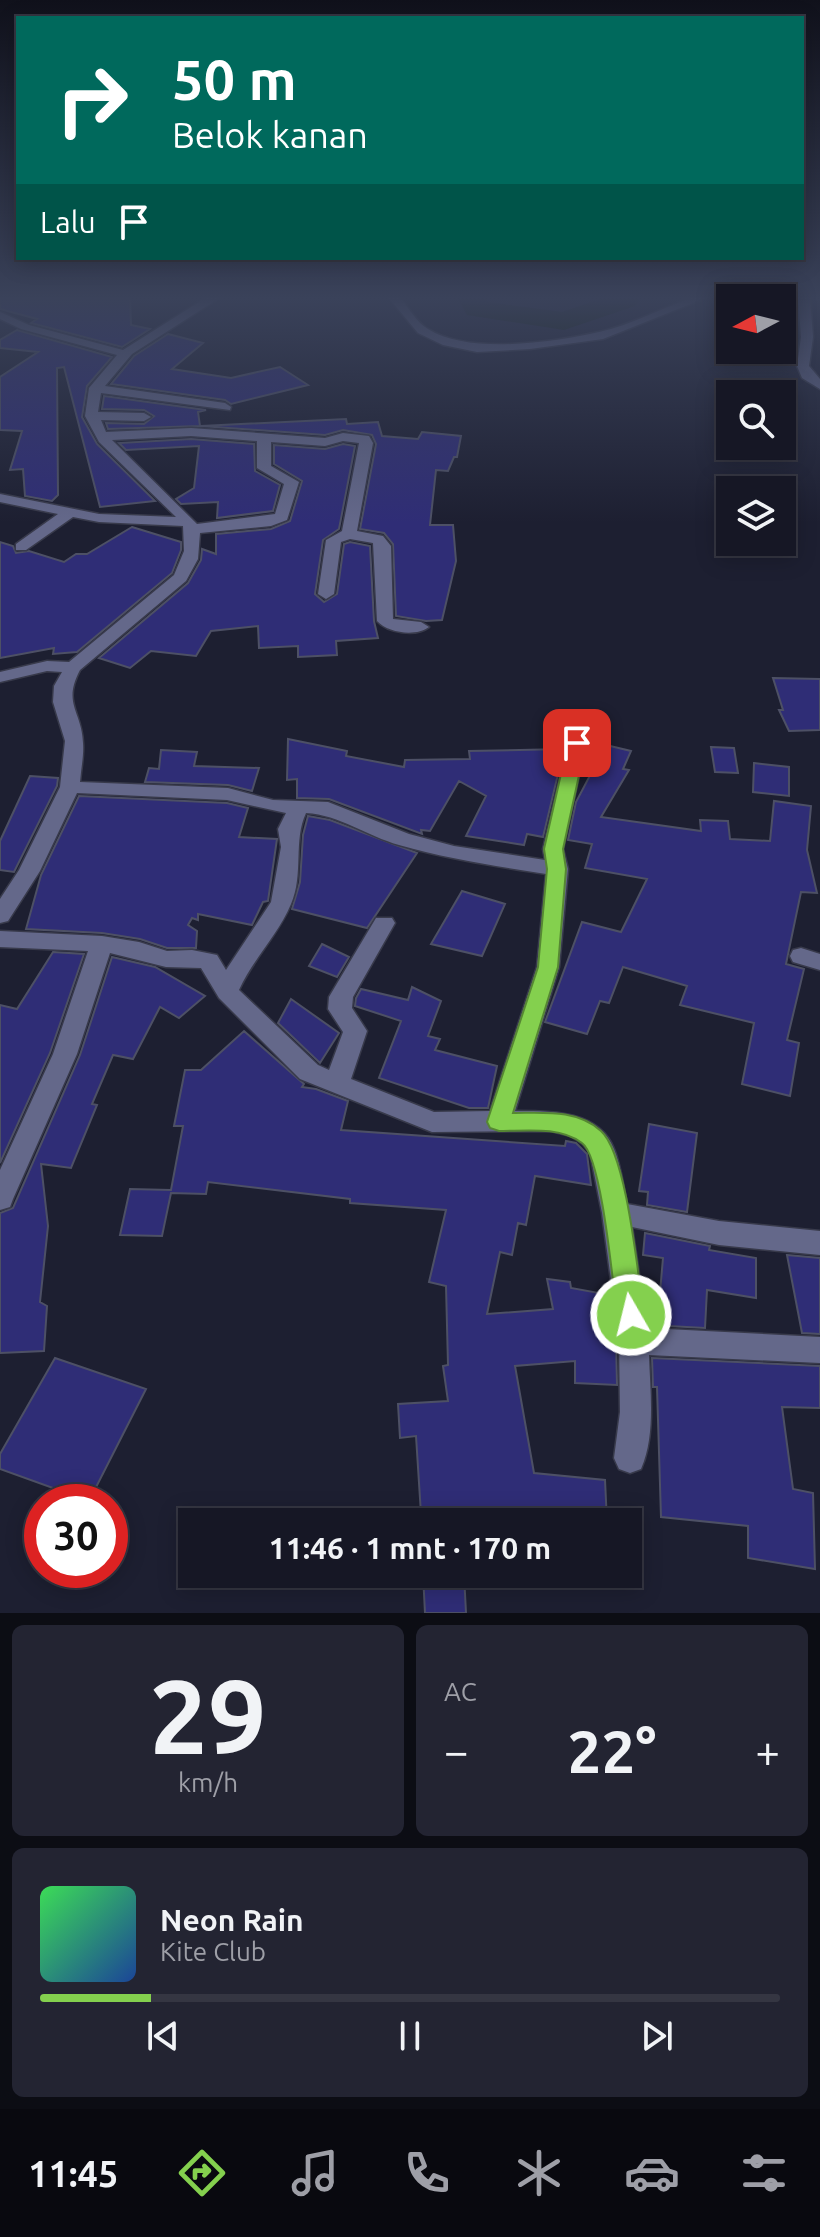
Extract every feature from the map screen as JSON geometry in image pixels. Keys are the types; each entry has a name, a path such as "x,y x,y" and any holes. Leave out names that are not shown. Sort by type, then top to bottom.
{"street":[{"path":"0,916 29,871 70,787 74,741 62,702 63,686 73,667 180,578 190,560 190,525 101,436 92,416 95,388 107,372"},
{"path":"95,388 225,407"},
{"path":"92,416 144,417"},
{"path":"101,436 191,432 325,442 343,437 365,440 349,534"},
{"path":"0,498 99,518 190,525 271,522 282,517 292,482 264,468 264,439"},
{"path":"21,547 71,512"},
{"path":"326,594 332,568 333,542 349,534 378,539 383,543 385,621 393,626 421,627"},
{"path":"0,677 47,666 73,667"},
{"path":"499,1122 548,967 557,869 553,849 577,743"},
{"path":"70,787 228,794 273,806 328,808 402,839 454,853 557,869"},
{"path":"227,992 282,902 291,847 288,829 299,807"},
{"path":"337,1084 355,1031 340,1009 341,997 384,923"},
{"path":"0,939 102,944 139,950 166,959 209,961 227,992 309,1072 432,1122 566,1123 592,1137 602,1150 616,1213 634,1341 635,1412 630,1458"},
{"path":"0,1199 65,1054 102,944"},
{"path":"616,1213 719,1233 820,1243"},
{"path":"634,1341 820,1350"}],"building":[{"path":"7,372 57,372 58,495 52,501 25,496 23,469 10,470 22,431 0,430 0,377"},
{"path":"65,372 99,372 87,386 82,417 97,444 155,501 100,507"},
{"path":"121,372 193,372 231,378 257,372 288,372 308,385 231,404 225,400 111,384"},
{"path":"104,396 206,410 198,412 200,426 108,429 106,423 144,424 154,416 144,410 102,409"},
{"path":"346,419 347,424 378,422 382,436 418,439 422,432 461,436 457,457 454,457 448,471 436,470 430,525 453,525 456,561 442,620 396,616 393,544 384,533 360,529 376,444 372,435 343,430 325,435 201,426"},
{"path":"191,439 254,444 255,471 280,485 273,511 217,518 218,502 181,504 176,499 194,488 199,446 126,450 119,443"},
{"path":"343,444 355,446 339,529 323,540 315,594 324,602 337,594 344,544 350,542 370,546 374,621 378,638 336,641 337,655 298,657 298,646 259,648 258,626 211,631 196,656 151,651 130,668 99,658 188,583 201,560 202,549 216,554 216,534 271,529 290,521 302,481 274,464 274,445 325,449"},
{"path":"132,527 181,542 172,573 77,652 53,654 54,648 0,658 0,542 13,546 16,553 29,551 64,562 76,554 87,554"},
{"path":"773,678 820,679 820,730 789,731 779,710 783,710"},
{"path":"288,739 347,751 346,756 404,767 405,760 470,759 469,751 564,749 543,837 527,834 524,845 466,836 486,796 459,781 430,831 421,830 422,834 329,799 297,798 297,779 287,780"},
{"path":"606,745 631,751 623,769 629,770 601,817 701,831 700,820 728,821 730,839 770,841 774,801 811,806 807,850 817,893 801,892 786,964 804,969 787,1040 799,1043 790,1096 742,1084 754,1023 680,1005 687,986 623,967 609,1003 600,1001 587,1034 545,1022 582,922 621,932 647,879 585,868 592,844 568,840 576,802"},
{"path":"711,747 734,748 738,773 715,772"},
{"path":"161,750 197,752 194,766 259,768 252,791 228,785 145,782 149,768 159,769"},
{"path":"754,763 789,767 789,796 753,792"},
{"path":"30,776 58,778 57,786 14,872 0,870 0,841"},
{"path":"79,796 227,803 248,808 239,837 277,839 268,901 263,902 252,925 198,914 198,920 192,918 188,925 197,931 196,948 167,948 140,939 102,933 26,929 41,875"},
{"path":"308,816 330,820 417,853 367,928 292,909 300,882 303,835"},
{"path":"462,891 505,904 482,956 431,944"},
{"path":"322,944 349,957 337,977 309,966"},
{"path":"53,952 84,954 50,1053 0,1163 0,1005 17,1009"},
{"path":"112,957 155,967 205,996 179,1018 160,1007 133,1059 113,1055 92,1104 97,1105 71,1168 41,1164 48,1226 40,1302 47,1306 44,1351 0,1353 0,1213 13,1208 80,1055"},
{"path":"412,987 441,1001 428,1036 440,1039 435,1050 497,1066 488,1108 469,1108 379,1078 401,1021 355,1006 356,998 361,989 408,1000"},
{"path":"291,999 339,1033 320,1063 278,1023"},
{"path":"244,1031 304,1084 302,1087 348,1101 341,1130 565,1146 566,1141 576,1143 587,1154 591,1185 535,1176 526,1225 518,1223 512,1255 500,1252 487,1314 553,1309 547,1279 570,1282 571,1288 610,1295 616,1341 617,1385 575,1383 575,1361 515,1366 534,1473 605,1480 606,1508 421,1508 416,1436 400,1438 398,1404 448,1401 443,1366 448,1365 446,1286 429,1282 446,1210 350,1203 350,1199 208,1182 206,1194 171,1193 162,1236 120,1235 130,1189 171,1190 183,1126 174,1126 185,1070 201,1070"},
{"path":"649,1124 697,1133 687,1212 647,1205 648,1192 639,1191"},
{"path":"645,1233 710,1246 709,1250 756,1258 756,1298 707,1290 705,1328 650,1325 646,1301 659,1304 663,1258 643,1255"},
{"path":"787,1255 820,1258 820,1334 802,1333"},
{"path":"55,1358 146,1389 98,1484 42,1484 0,1469 0,1454"},
{"path":"652,1358 820,1366 820,1408 782,1407 793,1489 813,1493 815,1569 748,1558 748,1526 661,1517 657,1387 653,1387"},
{"path":"424,1588 465,1588 466,1613 425,1613"}],"route":[{"path":"577,743 553,849 557,869 548,967 499,1122 566,1123 592,1137 602,1150 616,1213 631,1315"}]}
